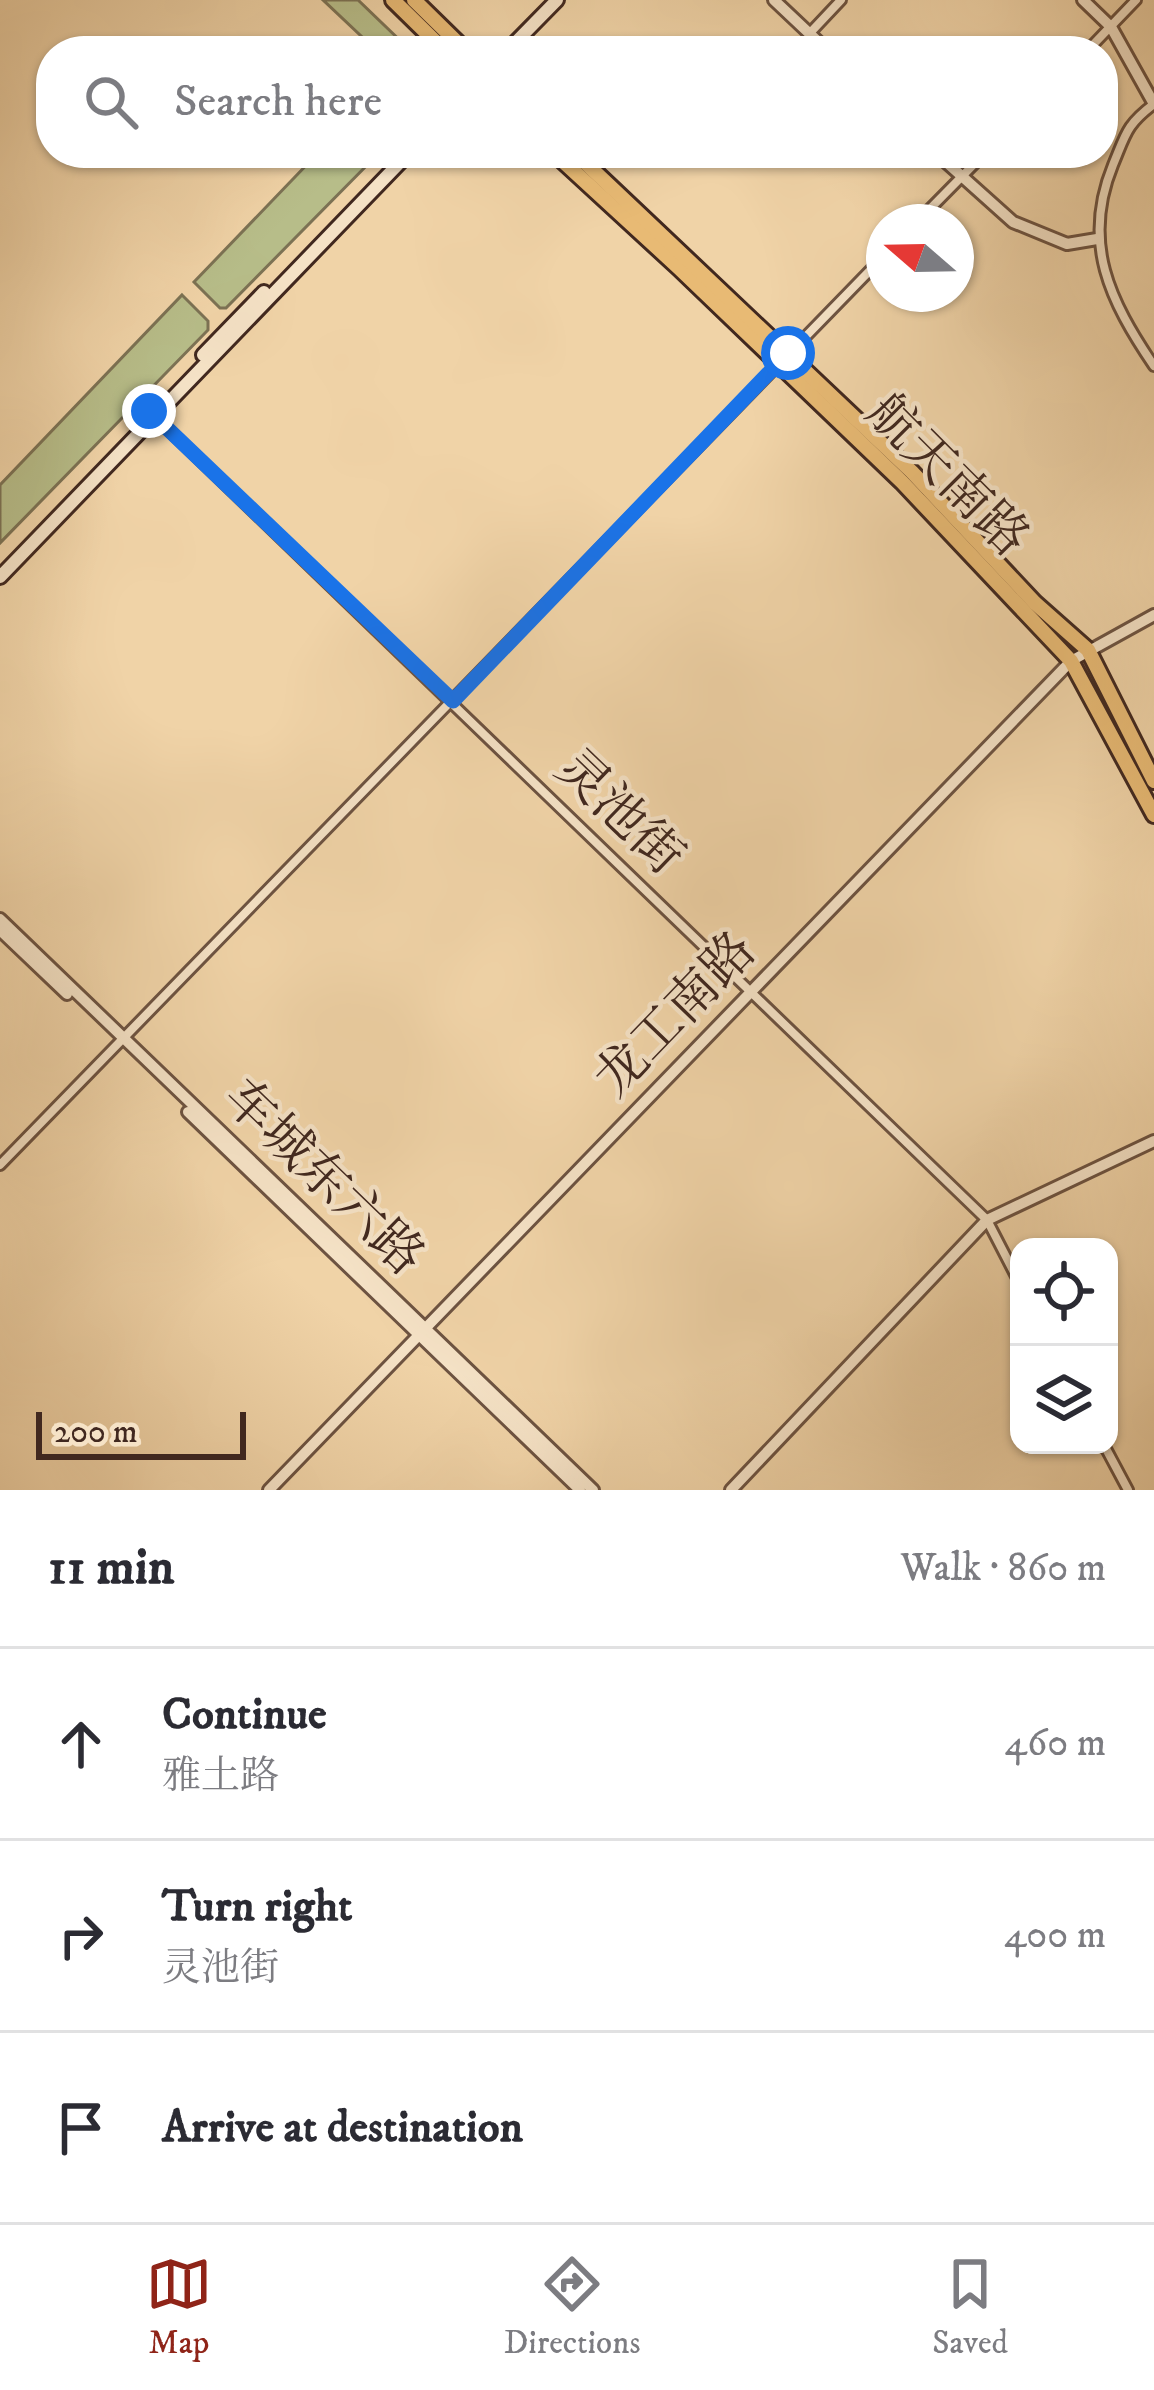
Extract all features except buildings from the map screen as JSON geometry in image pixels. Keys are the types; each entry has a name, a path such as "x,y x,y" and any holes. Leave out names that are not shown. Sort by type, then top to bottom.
{"main road":[{"path":"393,0 430,36"},
{"path":"414,0 451,36"},
{"path":"512,36 547,0"},
{"path":"522,36 557,0"},
{"path":"0,577 384,168"},
{"path":"0,565 394,168"},
{"name":"航天南路","path":"571,168 912,472 1035,603 1088,650"},
{"name":"航天南路","path":"590,168 783,358 1070,661 1154,815"},
{"path":"1088,650 1154,781"}],"street":[{"path":"774,0 809,34 841,0"},
{"path":"1084,0 1116,36"},
{"path":"1102,36 1136,0"},
{"path":"1118,40 1154,104 1131,121 1118,152"},
{"path":"952,168 1013,222 1067,244 1096,239"},
{"path":"935,204 971,168"},
{"path":"1111,168 1101,193 1096,239 1122,319 1154,366"},
{"path":"0,1165 866,274"},
{"name":"灵池街","path":"152,414 987,1220 1010,1265"},
{"name":"龙工南路","path":"269,1490 1070,661 1154,615"},
{"name":"车城东六路","path":"0,919 580,1490"},
{"name":"车城东六路","path":"0,930 119,1040"},
{"path":"730,1490 987,1220 1154,1141"},
{"name":"车城东六路","path":"420,1333 593,1490"},
{"path":"1110,1454 1128,1490"}],"green space":[{"path":"323,0 358,0 395,36 361,36"},
{"path":"304,168 364,168 226,308 220,308 194,282"},
{"path":"182,295 208,321 208,330 0,543 0,485"}],"route":[{"path":"149,411 453,701 788,353"}]}
